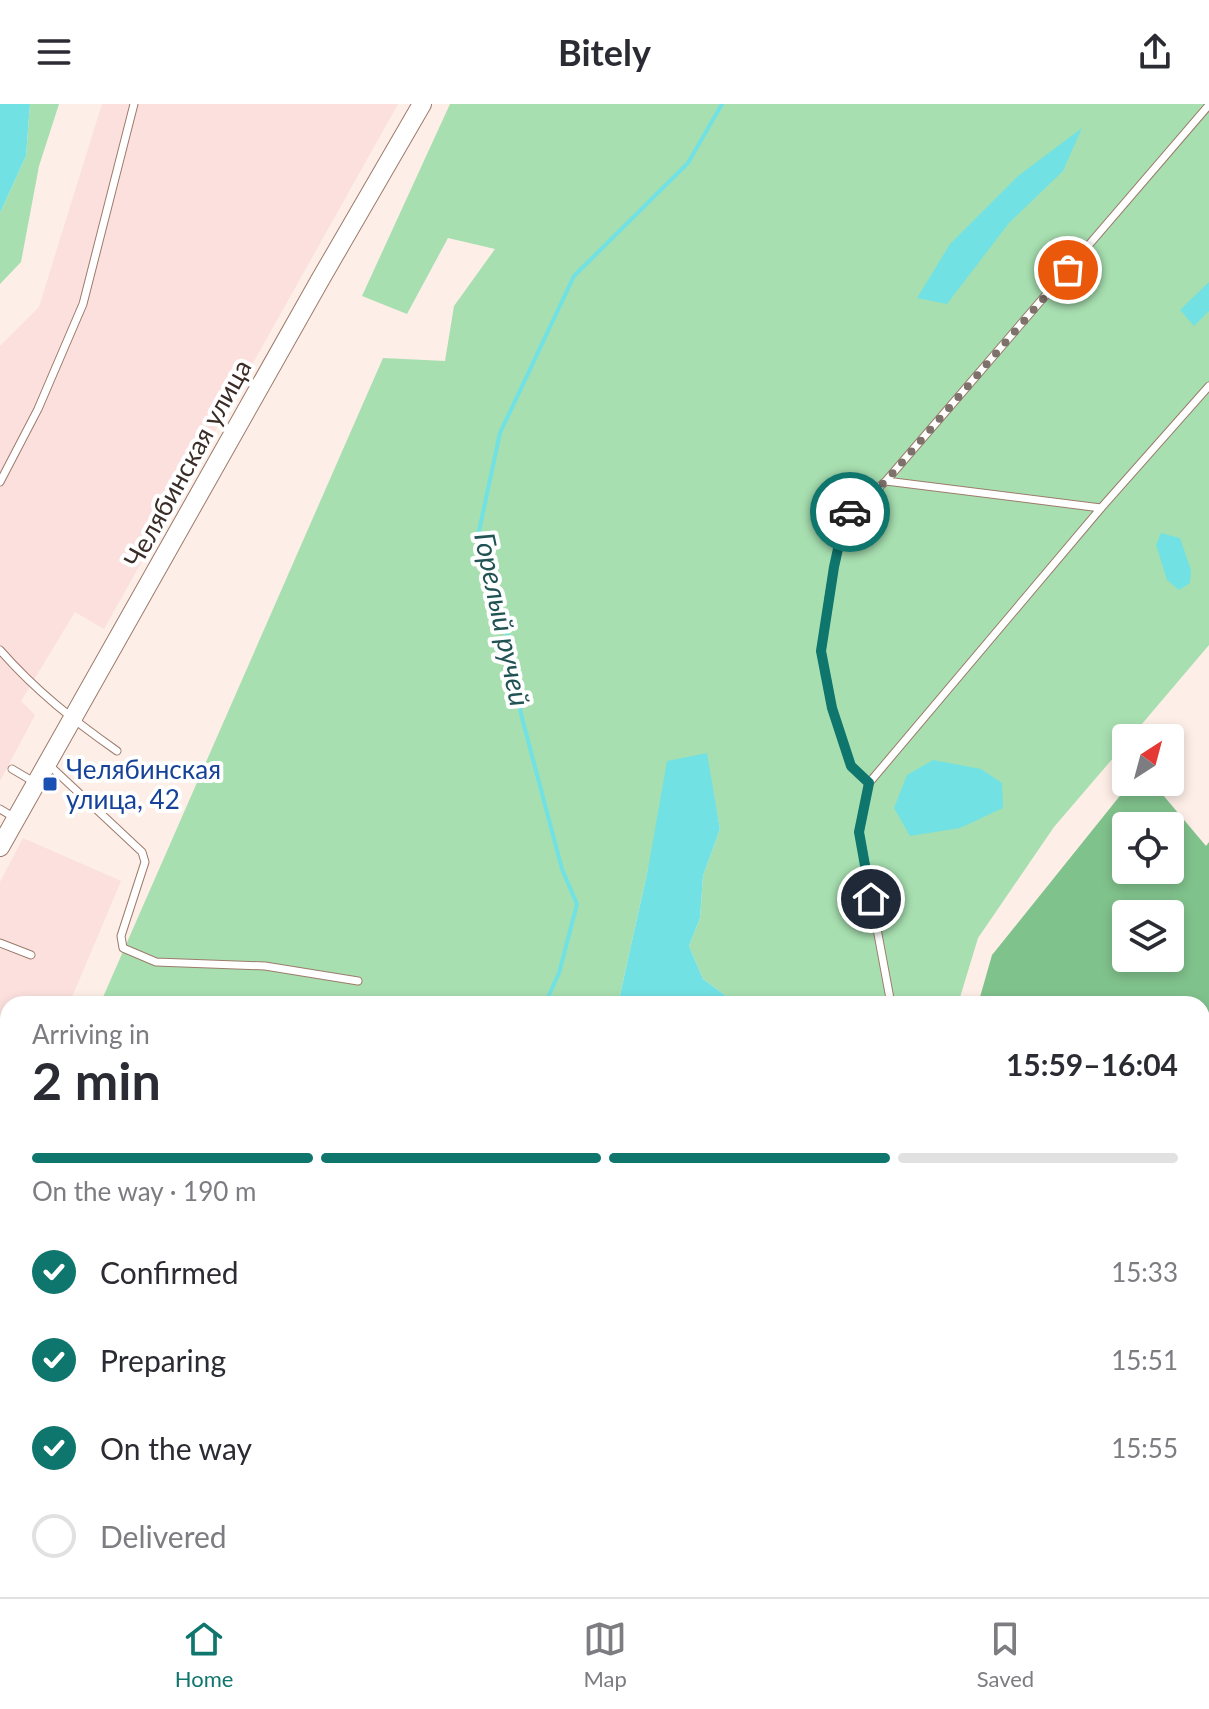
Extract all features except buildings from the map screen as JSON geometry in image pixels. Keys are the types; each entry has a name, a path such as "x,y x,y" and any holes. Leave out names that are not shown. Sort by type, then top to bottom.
{"street":[{"name":"Челябинская улица","path":"0,847 8,814 37,783 422,104"}],"lane":[{"path":"0,482 38,409 83,304 134,104"},
{"path":"869,783 851,766 832,708 821,651 845,517 886,481 1209,105"},
{"path":"890,996 859,832 869,783 1101,508 1209,386"},
{"path":"886,481 1101,508"},
{"path":"0,650 32,686 117,751"},
{"path":"48,763 142,852 145,862 121,936 123,948 156,962 265,966 358,981"},
{"path":"12,769 37,783"},
{"path":"0,943 31,955"}],"shaded area":[{"path":"102,104 398,104 104,629 75,612 21,701 35,715 0,781 0,346 39,307"},
{"path":"23,838 121,881 72,996 0,996 0,882"}],"green space":[{"path":"30,104 59,104 39,166 21,262 0,284 0,213 26,156"},
{"path":"450,104 1209,104 1209,645 1142,724 1112,724 1112,759 1054,827 978,938 960,996 726,996 703,979 689,946 700,918 703,876 720,829 706,753 648,869 620,996 104,996 383,358 445,361 454,306 495,249 448,238 407,314 362,296"},
{"path":"1120,796 1164,796 1177,812 1112,812 1112,884 1184,884 1184,820 1206,846 1209,842 1209,996 980,996 992,955"}],"water":[{"path":"0,104 30,104 26,156 0,213"},
{"path":"1082,128 1063,171 1009,223 947,304 917,298 950,244 1018,176"},
{"path":"1209,282 1209,311 1194,326 1180,310"},
{"path":"1161,533 1180,538 1191,570 1190,583 1179,590 1167,580 1156,545"},
{"path":"707,753 720,829 703,876 700,918 689,946 703,979 726,996 620,996 648,869 667,761"},
{"path":"933,760 981,769 1002,783 1003,808 960,828 910,836 894,808 907,775"}],"waterway":[{"name":"Горелый ручей","path":"549,996 559,973 577,904 562,869 521,714 511,648 479,531 500,433 574,276 688,163 722,104"}],"way so far":[{"path":"850,512 886,481 1068,270"}],"place":[{"name":"Челябинская улица, 42","path":"50,784"}],"route":[{"path":"850,512 845,517 834,567 821,651 832,708 851,766 869,783 859,832 871,899"}]}
